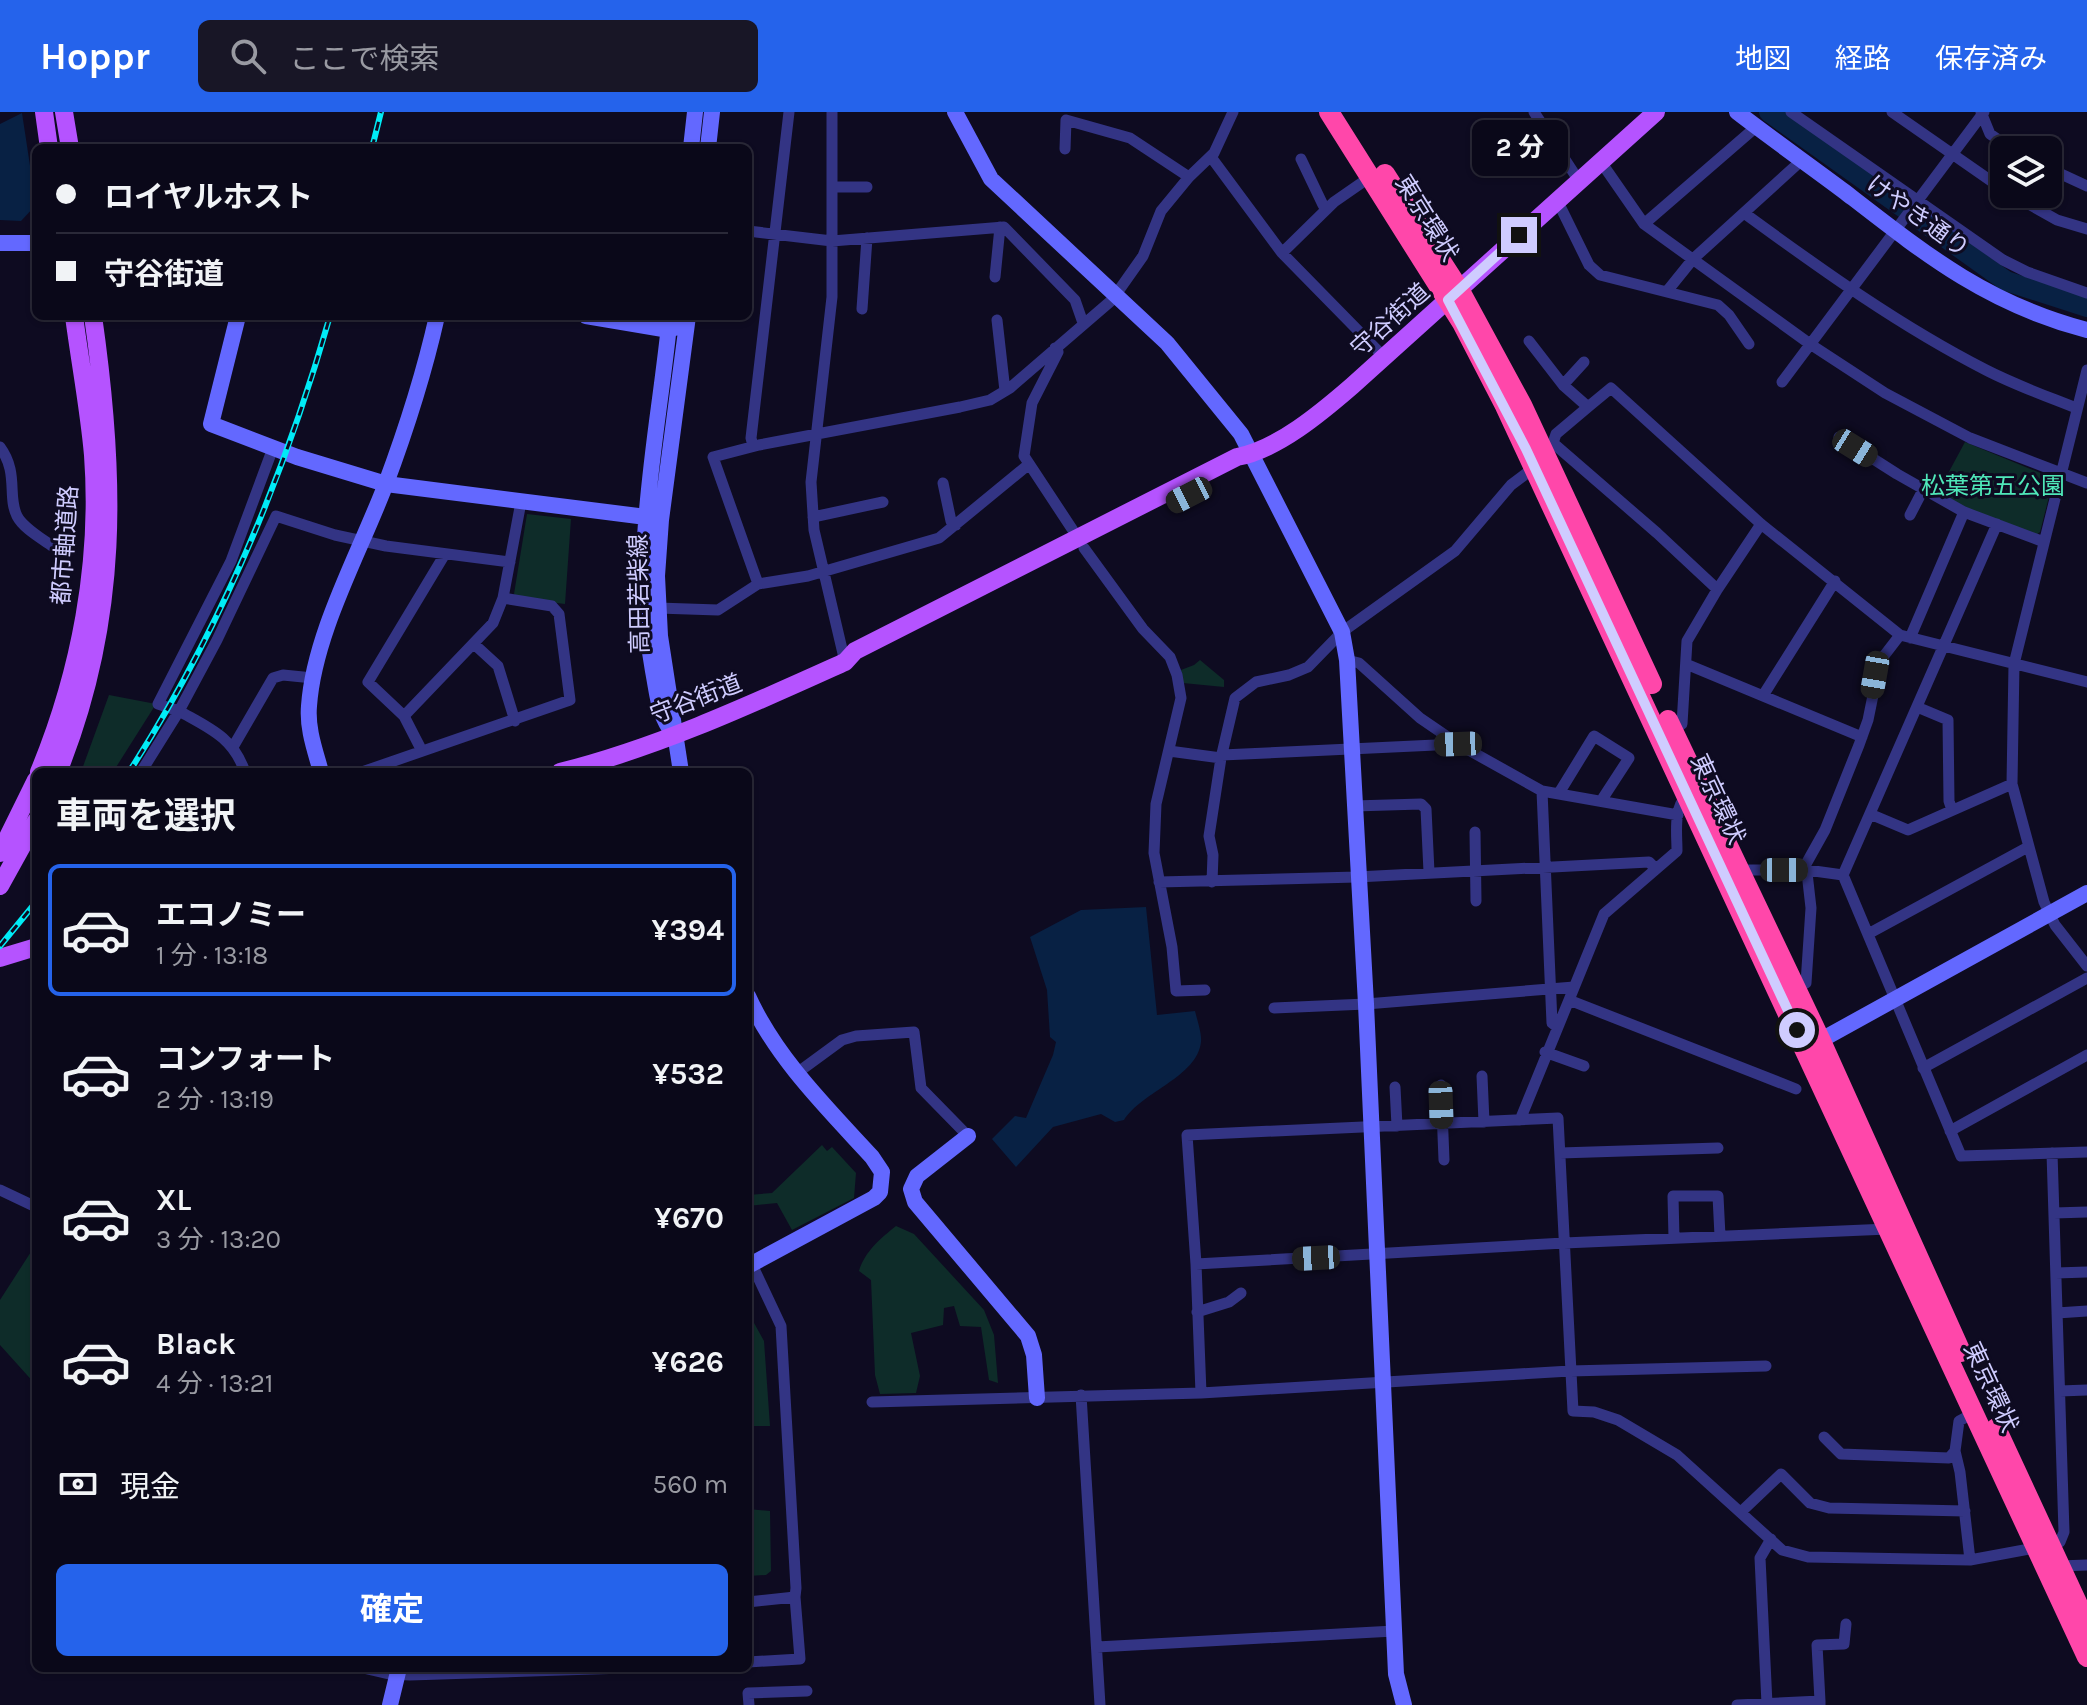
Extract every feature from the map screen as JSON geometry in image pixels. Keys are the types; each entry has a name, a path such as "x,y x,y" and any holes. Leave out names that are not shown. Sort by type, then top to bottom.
{"highway":[{"name":"東京環状","path":"1329,112 1370,177 1454,294"},
{"name":"東京環状","path":"1344,112 1454,294 1505,406 1544,453 1795,987 1813,1044 1888,1229 1974,1413 2044,1547 2060,1566 2087,1624"},
{"name":"東京環状","path":"1544,453 1688,795 1813,1044 2044,1547 2087,1657"}],"main road":[{"path":"44,112 48,144"},
{"path":"64,112 69,144"},
{"name":"守谷街道","path":"572,768 674,735 845,662 855,651 1081,543 1237,457 1254,454 1318,414 1385,358 1656,112"},
{"name":"都市軸道路","path":"41,768 62,713 74,669 83,628 92,549 93,456 75,320"},
{"name":"都市軸道路","path":"60,768 90,675 108,561 110,477 104,390 94,320"},
{"path":"0,853 32,788"},
{"path":"0,886 32,828"},
{"path":"0,958 32,948"}],"street":[{"path":"691,144 695,112"},
{"path":"708,144 712,112"},
{"path":"753,446 751,438 789,112"},
{"path":"832,112 832,297 811,482 813,517 845,662"},
{"path":"955,112 991,179 1167,343 1235,426 1254,454 1342,632 1347,660 1366,1004 1396,1674 1404,1705"},
{"path":"757,581 713,457 753,446 960,407 990,400 1005,391 1114,296 1143,256 1161,211 1189,177 1211,157 1233,112"},
{"path":"1534,112 1579,181"},
{"name":"けやき通り","path":"1737,112 1894,230 1984,292 2050,321 2087,330"},
{"path":"1791,112 2003,260 2087,293"},
{"path":"1892,112 1990,180"},
{"path":"1782,382 1982,113"},
{"path":"1982,113 1993,136"},
{"path":"1065,149 1066,120 1130,138 1189,177"},
{"path":"1644,224 1756,127"},
{"path":"1211,157 1244,206 1282,253 1385,358"},
{"path":"1301,159 1327,209"},
{"path":"1668,290 1693,259 1802,160"},
{"path":"1601,162 1644,224 1810,344 1885,393 1970,438 2087,483"},
{"path":"2062,174 2087,186"},
{"path":"1282,253 1327,209 1370,177"},
{"path":"832,187 867,187"},
{"path":"1557,200 1589,265 1600,275 1718,305 1749,344"},
{"path":"2036,208 2057,220 2087,229"},
{"path":"1744,213 1849,290 1988,371 2076,408"},
{"path":"995,277 1000,227"},
{"path":"752,231 832,241 1004,227 1075,300 1083,323"},
{"path":"862,309 867,238"},
{"path":"0,243 32,243"},
{"path":"237,320 211,424 273,448 386,484 646,517"},
{"path":"320,768 310,733 309,708 320,650 386,484 424,372 436,320"},
{"name":"高田若柴線","path":"674,735 662,719 647,642 642,576 646,517 678,320"},
{"name":"高田若柴線","path":"674,735 674,715 660,636 657,576 678,320"},
{"path":"997,320 1005,391"},
{"path":"1529,341 1563,385 1588,407"},
{"path":"1055,348 1058,352 1032,403 1024,456 1143,629 1170,657 1177,675 1181,698 1156,804 1154,853 1172,947 1176,991 1205,990"},
{"path":"1563,385 1584,362"},
{"path":"2087,370 2014,664 2012,784 2050,914 2087,966"},
{"path":"1212,882 1213,855 1209,836 1235,698 1256,682 1289,675 1308,667 1342,632 1455,551 1511,485 1544,453 1556,434 1611,388 1761,524 1905,636 2087,682"},
{"path":"1839,437 1964,512 2044,542"},
{"path":"0,447 12,473 15,513 21,522 52,546"},
{"path":"244,768 239,754 216,732 179,711 158,704 231,561 273,448"},
{"path":"1544,453 1657,533 1717,589"},
{"path":"658,608 718,610 758,584 824,572 939,538 1028,465"},
{"path":"943,483 951,521 956,525"},
{"path":"1910,515 1924,488"},
{"path":"404,716 493,623 503,598 521,502"},
{"path":"813,517 883,502"},
{"path":"1795,987 1806,983 1811,908 1806,864 1825,830 1862,737 1880,661 1905,636 1964,512"},
{"path":"143,768 179,711 217,640 276,516 362,541 410,551 510,562"},
{"path":"1673,730 1682,724 1687,641 1717,589 1761,524"},
{"path":"1997,524 1843,875 1961,1156 2087,1152"},
{"path":"422,751 404,716 370,686 369,677 445,554"},
{"path":"1764,694 1835,581"},
{"path":"373,768 570,700 559,614 552,606 503,598"},
{"path":"474,644 498,666 515,721"},
{"path":"1347,660 1359,663 1420,718 1458,744 1542,791 1678,815"},
{"path":"1686,664 1862,737"},
{"path":"233,747 273,678 283,675 313,678"},
{"path":"1917,707 1948,720 1949,801 1952,810"},
{"path":"674,735 680,768"},
{"path":"1559,793 1594,736 1629,758 1601,801"},
{"path":"1169,751 1222,756 1458,744"},
{"path":"1870,814 1908,830 2012,784"},
{"path":"1542,791 1552,1023 1557,1027"},
{"path":"1520,1120 1545,1052 1604,914 1677,851 1678,815 1683,799 1688,795"},
{"path":"1354,806 1421,804 1426,809 1429,872"},
{"path":"1475,832 1476,901"},
{"path":"1868,934 2028,847"},
{"path":"1159,882 1357,877 1649,862 1656,869"},
{"path":"1738,870 1807,870 1843,875"},
{"path":"1813,1044 2087,893"},
{"path":"1923,1068 2087,978"},
{"path":"1274,1008 1366,1004 1574,987"},
{"path":"1569,1000 1796,1089"},
{"path":"752,1003 797,1073 882,1172 882,1182 874,1198 858,1209 752,1261"},
{"path":"797,1073 842,1040 856,1036 914,1032 921,1088 968,1136 917,1176 911,1189 915,1202 1028,1336 1034,1355 1037,1398"},
{"path":"1545,1052 1584,1066"},
{"path":"1950,1131 2087,1055"},
{"path":"1482,1076 1484,1122"},
{"path":"1441,1085 1444,1160"},
{"path":"1395,1087 1397,1126"},
{"path":"1201,1393 1187,1135 1558,1118 1573,1411 1594,1412 1618,1420 1677,1455 1782,1550 1808,1557 1970,1560 2044,1547 2060,1542 2064,1532 2052,1153"},
{"path":"1560,1153 1718,1148"},
{"path":"0,1190 32,1205"},
{"path":"1674,1238 1673,1196 1718,1196 1720,1236"},
{"path":"2054,1213 2087,1212"},
{"path":"1196,1264 1888,1229"},
{"path":"752,1266 781,1326 800,1659 752,1662"},
{"path":"2056,1273 2087,1272"},
{"path":"1197,1312 1229,1302 1241,1293"},
{"path":"2057,1313 2087,1311"},
{"path":"872,1402 1201,1393 1570,1371 1766,1366"},
{"path":"2060,1391 2087,1390"},
{"path":"1081,1395 1100,1705"},
{"path":"1970,1560 1955,1451 1959,1421 1974,1413"},
{"path":"1824,1437 1841,1454 1949,1458 1955,1451"},
{"path":"1742,1511 1781,1474 1810,1503 1829,1508 1965,1511"},
{"path":"1767,1704 1760,1558 1771,1539"},
{"path":"2060,1566 2087,1565"},
{"path":"752,1602 795,1597"},
{"path":"1737,1705 1820,1703 1817,1645 1844,1644 1846,1624"},
{"path":"1097,1647 1394,1631"},
{"path":"390,1705 399,1672"},
{"path":"749,1705 748,1693 807,1691"}],"green space":[{"name":"松葉第五公園","path":"1965,442 2050,477 2053,481 2040,532 2036,535 1962,507 1938,492"},
{"path":"527,514 571,519 565,604 517,598 514,594"},
{"path":"1200,660 1224,680 1224,687 1183,683 1181,670"},
{"path":"109,695 156,704 116,768 82,768"},
{"path":"822,1145 827,1151 832,1147 856,1173 854,1198 792,1230 777,1203 752,1206 752,1195 772,1193"},
{"path":"896,1226 914,1234 984,1310 994,1335 998,1383 989,1380 981,1327 960,1326 954,1306 944,1308 943,1325 911,1333 920,1376 916,1393 880,1394 875,1375 871,1280 859,1271 869,1251"},
{"path":"32,1250 32,1381 0,1345 0,1300"},
{"path":"752,1319 764,1341 770,1426 752,1426"},
{"path":"752,1509 770,1511 771,1571 766,1575 752,1576"}],"water":[{"path":"22,113 32,179 32,209 21,221 0,220 0,124"},
{"path":"1146,907 1157,1015 1195,1011 1201,1038 1197,1054 1190,1065 1143,1100 1124,1120 1115,1122 1101,1114 1053,1127 1016,1167 992,1139 1015,1116 1026,1118 1056,1042 1050,1037 1047,990 1030,937 1081,910"}],"waterway":[{"path":"1769,112 2006,281 2087,307"}],"railway":[{"path":"373,144 381,112"},
{"path":"131,768 192,664 246,552 292,435 329,320"},
{"path":"0,946 32,907"}],"route":[{"path":"1519,235 1448,300 1526,449 1797,1030"}]}
